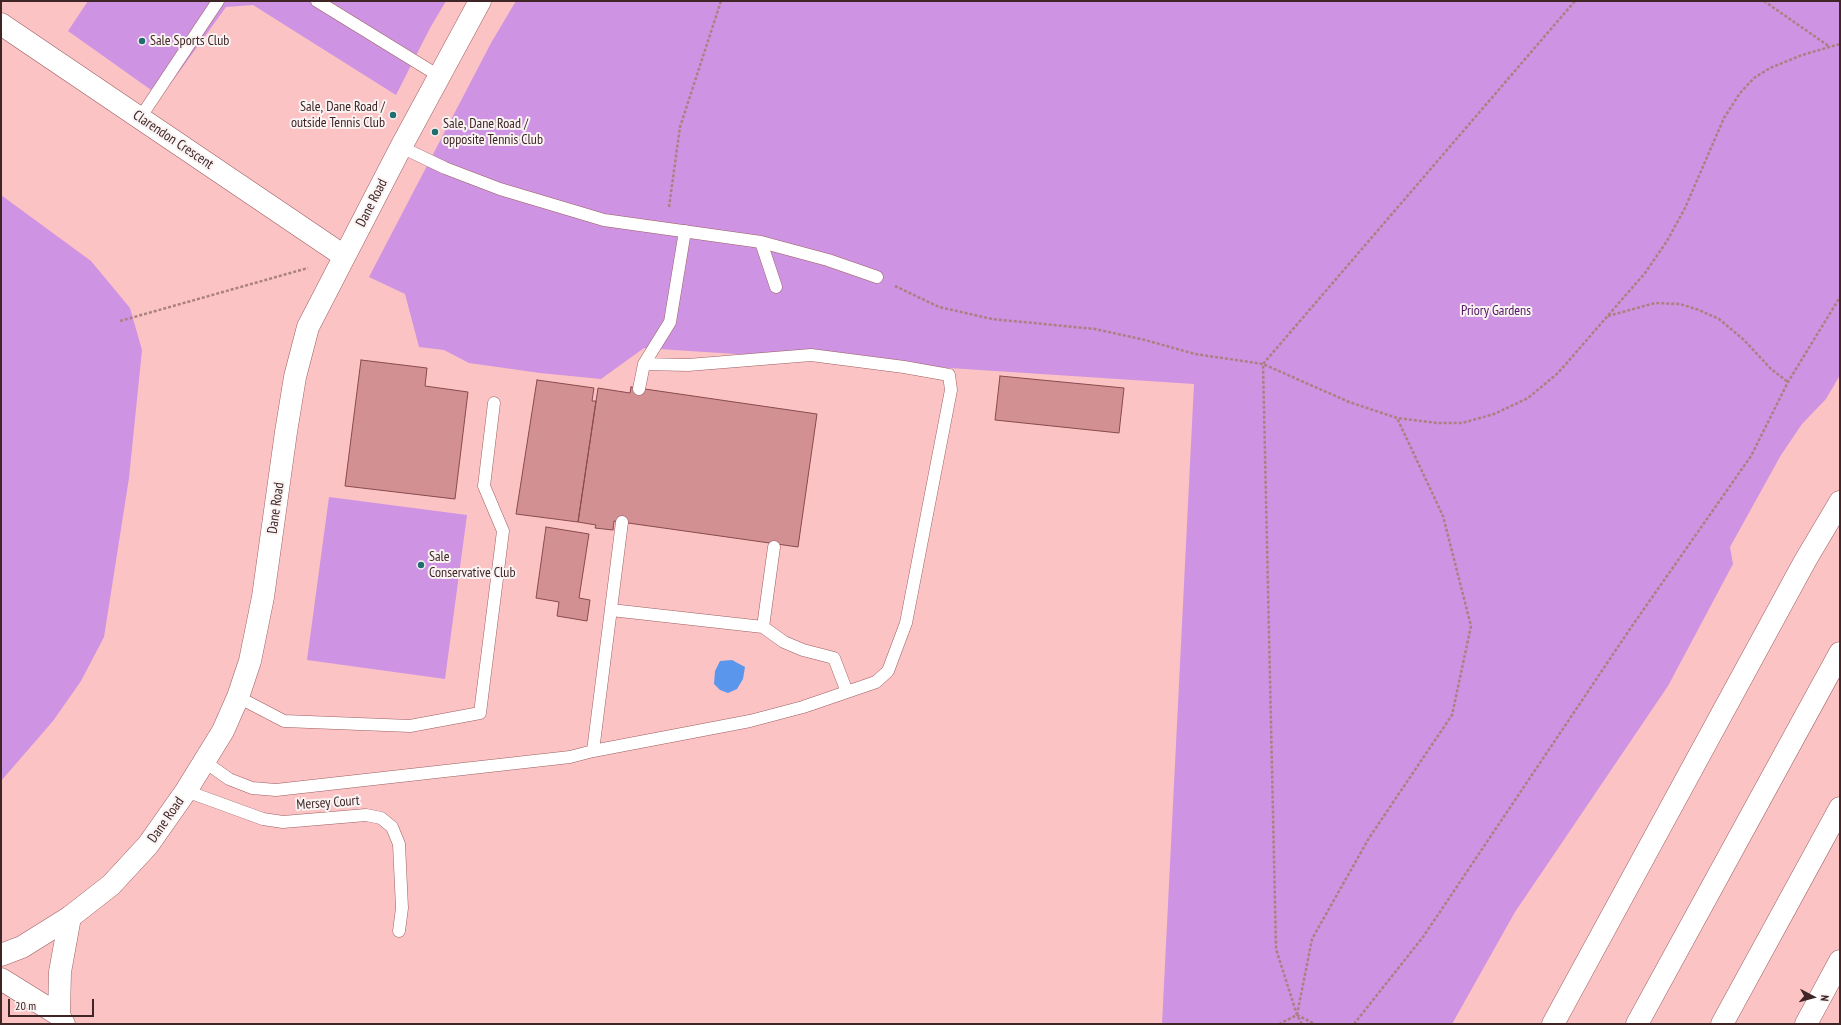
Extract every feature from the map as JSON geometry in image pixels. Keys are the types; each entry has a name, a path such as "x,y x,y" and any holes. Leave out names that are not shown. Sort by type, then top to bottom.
{"main road":[{"name":"Dane Road","path":"1,955 22,946 70,917 111,885 148,845 186,791 223,732 238,697 250,661 263,597 295,377 308,327 438,76 480,1"},
{"name":"Clarendon Crescent","path":"1,24 344,256"},
{"path":"1554,1024 1805,561 1840,502"},
{"path":"1637,1024 1840,653"},
{"path":"1722,1024 1840,808"},
{"path":"62,1020 60,972 70,917"},
{"path":"1806,1024 1840,961"},
{"path":"1,979 62,1020"}],"lane":[{"path":"140,118 218,1"},
{"path":"317,1 438,76"},
{"path":"401,147 445,168 500,189 604,220 761,242 828,260 877,277"},
{"path":"639,389 644,364 670,322 685,231"},
{"path":"761,242 776,287"},
{"path":"205,762 229,780 252,788 276,790 570,757 593,751 750,721 803,707 876,682 888,670 906,623 951,390 949,375 904,367 812,355 688,365 644,364"},
{"path":"238,697 284,721 410,726 480,713 503,531 484,486 494,403"},
{"path":"593,751 622,522"},
{"path":"763,627 774,547"},
{"path":"611,610 763,627 784,642 803,650 834,658 847,692"},
{"name":"Mersey Court","path":"186,791 263,819 283,822 366,815 381,818 392,827 399,844 402,908 399,931"}],"path":[{"path":"666,228 680,127 721,1"},
{"path":"1302,1024 1297,1015 1276,949 1263,364 1575,1"},
{"path":"1764,1 1830,47"},
{"path":"877,277 939,307 984,318 1095,329 1145,340 1195,354 1263,364 1349,402 1397,418 1437,423 1462,423 1494,414 1528,398 1558,373 1645,273 1667,240 1684,208 1724,118 1740,93 1754,78 1770,68 1802,55 1840,44"},
{"path":"120,321 344,256"},
{"path":"1354,1024 1423,936 1632,626 1751,456 1788,382 1840,297"},
{"path":"1608,316 1655,303 1680,304 1699,310 1720,319 1744,340 1771,369 1788,382"},
{"path":"1297,1015 1312,939 1369,838 1452,716 1471,626 1443,516 1397,418"},
{"path":"1279,1024 1297,1015"},
{"path":"1297,1015 1315,1024"}],"green space":[{"name":"Sale Sports Club","path":"88,1 446,1 430,28 396,95 253,5 226,7 161,97 68,31"},
{"name":"Priory Gardens","path":"516,1 1840,1 1840,375 1826,399 1802,424 1781,455 1730,547 1733,564 1668,686 1515,912 1452,1024 1162,1024 1194,384 644,348 601,379 540,373 469,363 444,350 419,347 405,294 369,277 491,43"},
{"path":"1,195 91,261 130,308 142,350 129,478 104,637 81,681 53,721 1,781"},
{"path":"329,497 467,515 445,679 307,660"}],"water":[{"path":"732,660 745,667 743,679 737,689 728,693 720,690 714,684 715,671 720,661"}],"building":[{"path":"361,360 427,368 425,386 468,392 455,499 345,486"},
{"path":"1000,376 1124,388 1119,433 995,420"},
{"path":"537,380 594,388 592,401 596,401 578,522 516,514"},
{"path":"631,387 817,414 798,547 614,521 613,530 595,528 596,525 578,522 598,388 630,393"},
{"path":"546,527 589,534 579,598 590,600 587,621 557,616 559,602 536,598"}],"place":[{"name":"Sale Sports Club","path":"142,41"},
{"name":"Sale, Dane Road / outside Tennis Club","path":"393,115"},
{"name":"Sale, Dane Road / opposite Tennis Club","path":"435,132"},
{"name":"Sale Conservative Club","path":"421,565"}]}
